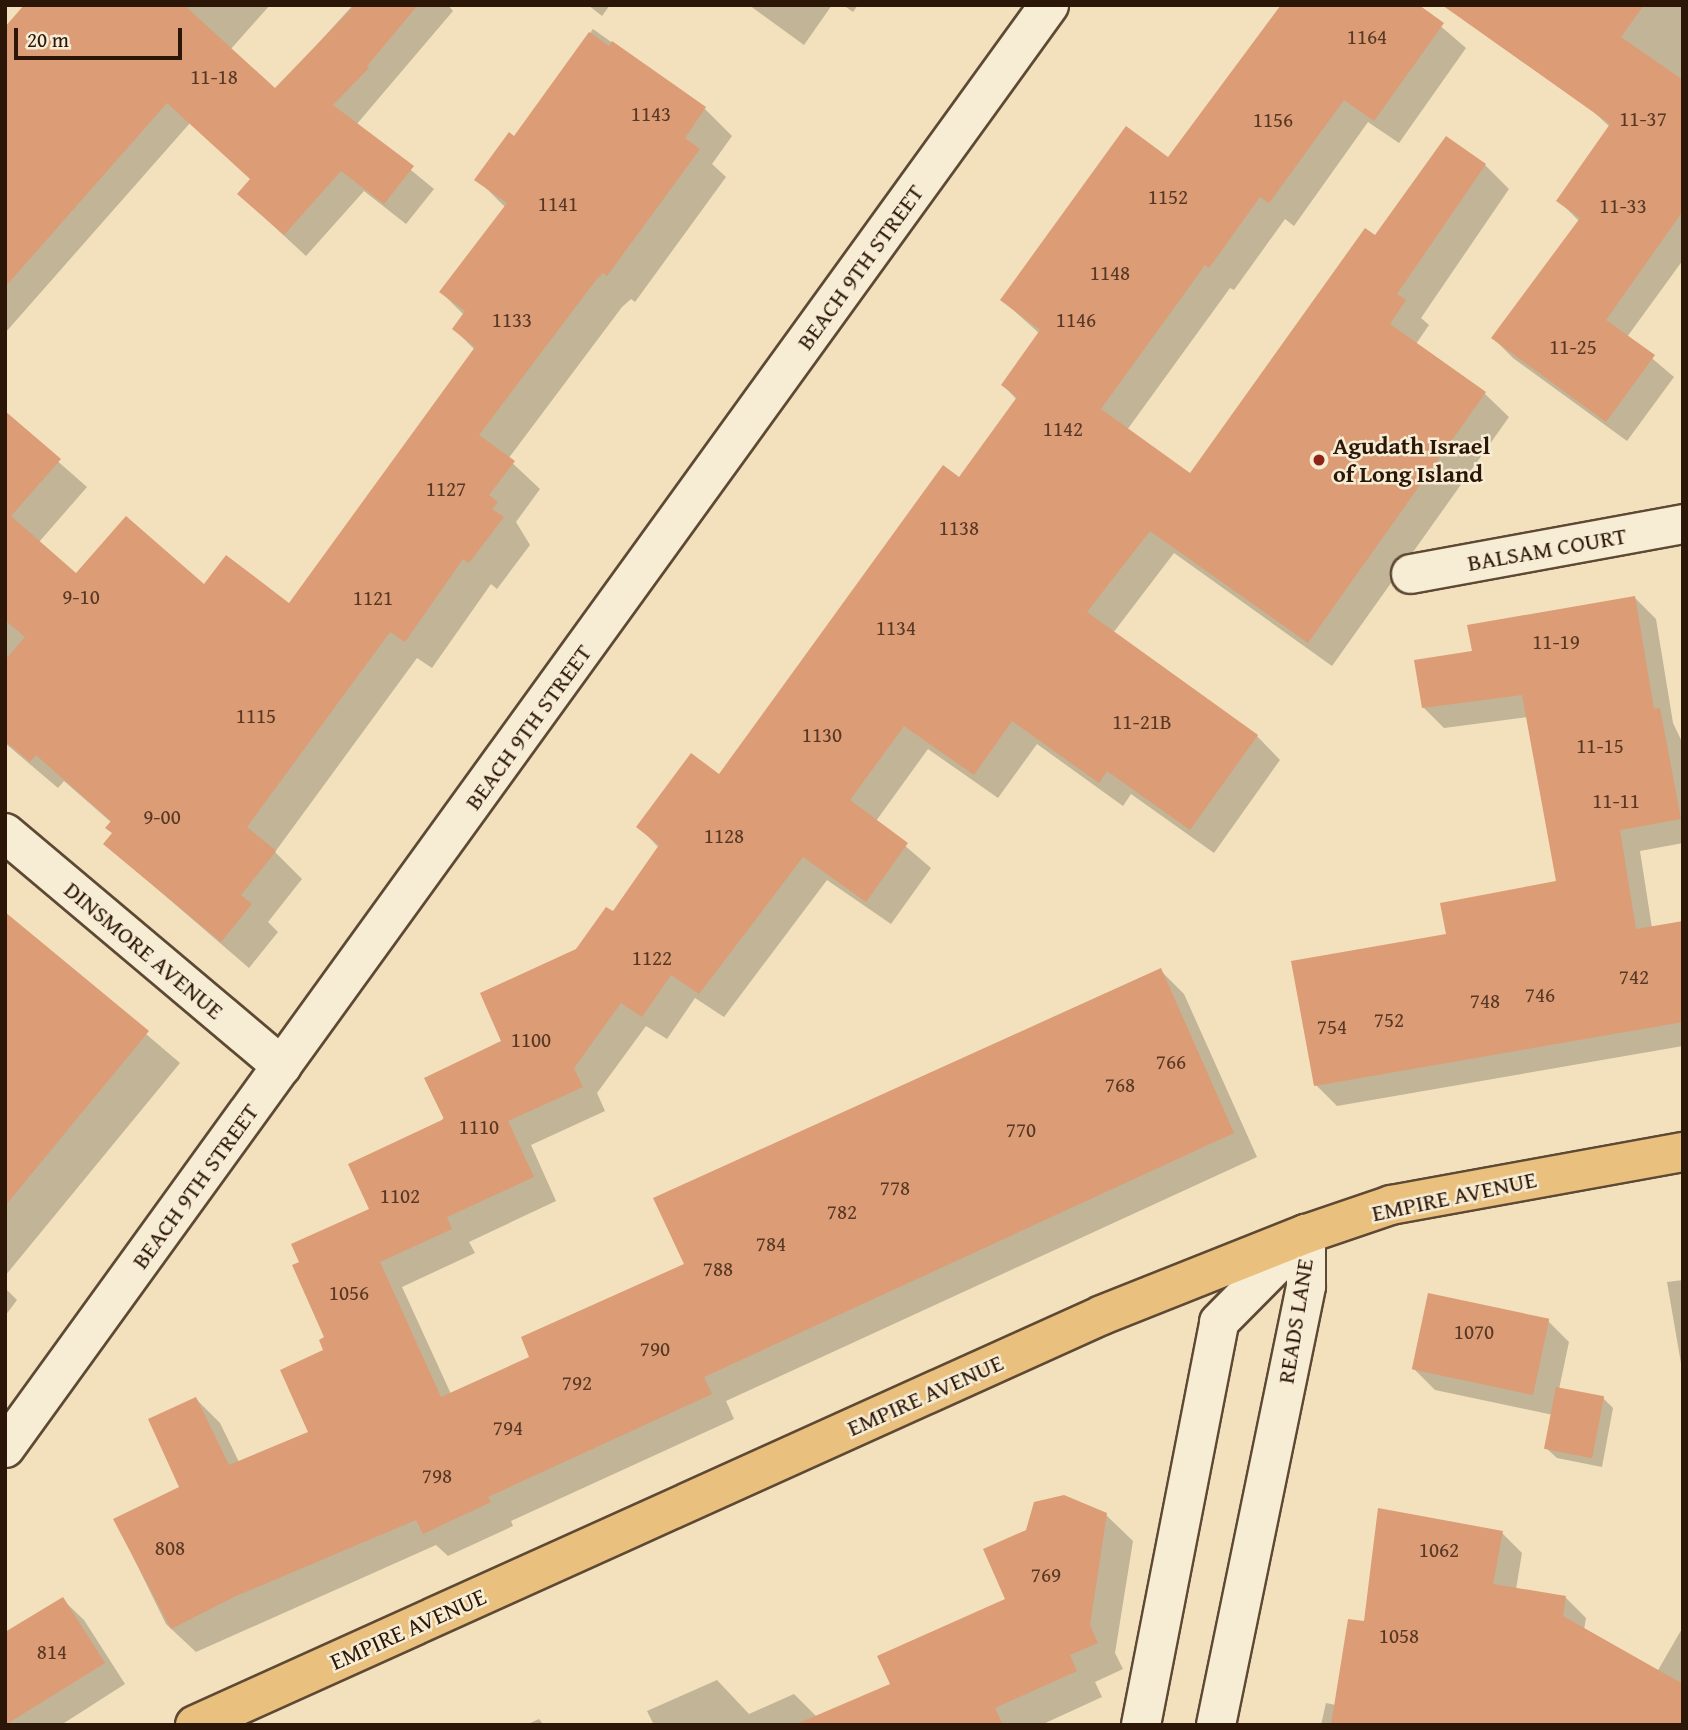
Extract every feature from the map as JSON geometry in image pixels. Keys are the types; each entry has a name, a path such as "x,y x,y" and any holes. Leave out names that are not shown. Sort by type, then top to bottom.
{"main road":[{"name":"EMPIRE AVENUE","path":"195,1725 1102,1315 1307,1234 1391,1205 1683,1152"}],"street":[{"name":"BEACH 9TH STREET","path":"5,1448 1049,5"},
{"name":"BALSAM COURT","path":"1411,574 1683,524"},
{"name":"DINSMORE AVENUE","path":"5,833 282,1066"},
{"name":"READS LANE","path":"1141,1725 1219,1322 1307,1234"},
{"name":"READS LANE","path":"1216,1725 1306,1286 1307,1234"}],"building":[{"path":"24,5 184,5 275,88 355,5 418,5 367,66 369,68 333,105 414,166 384,204 341,171 284,235 237,194 250,179 167,103 5,287 5,27"},
{"path":"1281,5 1419,5 1444,23 1374,121 1344,100 1269,203 1260,197 1209,268 1205,265 1101,409 1190,473 1365,228 1375,235 1446,136 1486,164 1397,294 1406,300 1390,324 1486,392 1308,643 1150,531 1087,612 1258,735 1190,830 1107,771 1099,783 1012,721 974,775 904,726 850,800 908,843 866,902 803,857 699,994 671,975 642,1017 621,1003 574,1068 583,1087 508,1121 534,1177 447,1217 452,1229 380,1262 441,1397 529,1357 521,1337 684,1264 653,1198 1161,968 1234,1133 704,1377 712,1394 488,1497 491,1502 423,1534 416,1520 236,1596 171,1629 113,1519 179,1487 148,1419 196,1397 229,1465 308,1432 280,1370 323,1350 319,1340 324,1337 292,1265 299,1262 291,1244 369,1209 348,1164 444,1119 424,1078 501,1041 480,993 576,949 606,907 613,911 659,845 636,827 691,753 719,774 943,465 959,477 1017,397 1001,385 1040,330 1000,300 1126,126 1168,157"},
{"path":"1442,5 1644,5 1621,37 1683,80 1683,211 1606,320 1655,355 1606,422 1491,338 1580,218 1556,201 1610,124"},
{"path":"589,32 609,46 612,41 706,107 685,138 700,149 607,276 603,273 596,280 479,435 515,461 489,495 498,502 492,509 504,517 469,563 463,559 405,642 390,632 247,827 276,851 241,895 252,904 221,942 103,844 112,833 105,828 111,821 36,755 30,762 5,741 5,660 25,637 5,620 5,411 61,459 11,516 76,573 126,516 204,584 226,555 289,603 475,347 452,329 465,311 439,292 507,203 474,180 509,132 514,136"},
{"path":"1635,596 1654,709 1660,708 1681,819 1620,830 1636,929 1683,921 1683,1022 1314,1086 1291,961 1446,934 1440,903 1556,881 1522,695 1422,708 1414,660 1472,651 1467,625"},
{"path":"5,912 149,1031 5,1206"},
{"path":"1428,1293 1549,1319 1533,1395 1412,1369"},
{"path":"1556,1387 1604,1396 1592,1458 1544,1449"},
{"path":"1064,1495 1107,1513 1090,1625 1098,1643 1070,1655 1077,1671 995,1708 1003,1725 794,1725 890,1684 877,1656 1005,1599 983,1549 1026,1530 1034,1502"},
{"path":"1378,1508 1503,1531 1493,1584 1566,1596 1563,1616 1683,1684 1683,1725 1331,1725 1348,1619 1364,1621"},
{"path":"63,1597 105,1663 5,1725 5,1632"}],"place":[{"name":"Agudath Israel of Long Island","path":"1319,460"}]}
